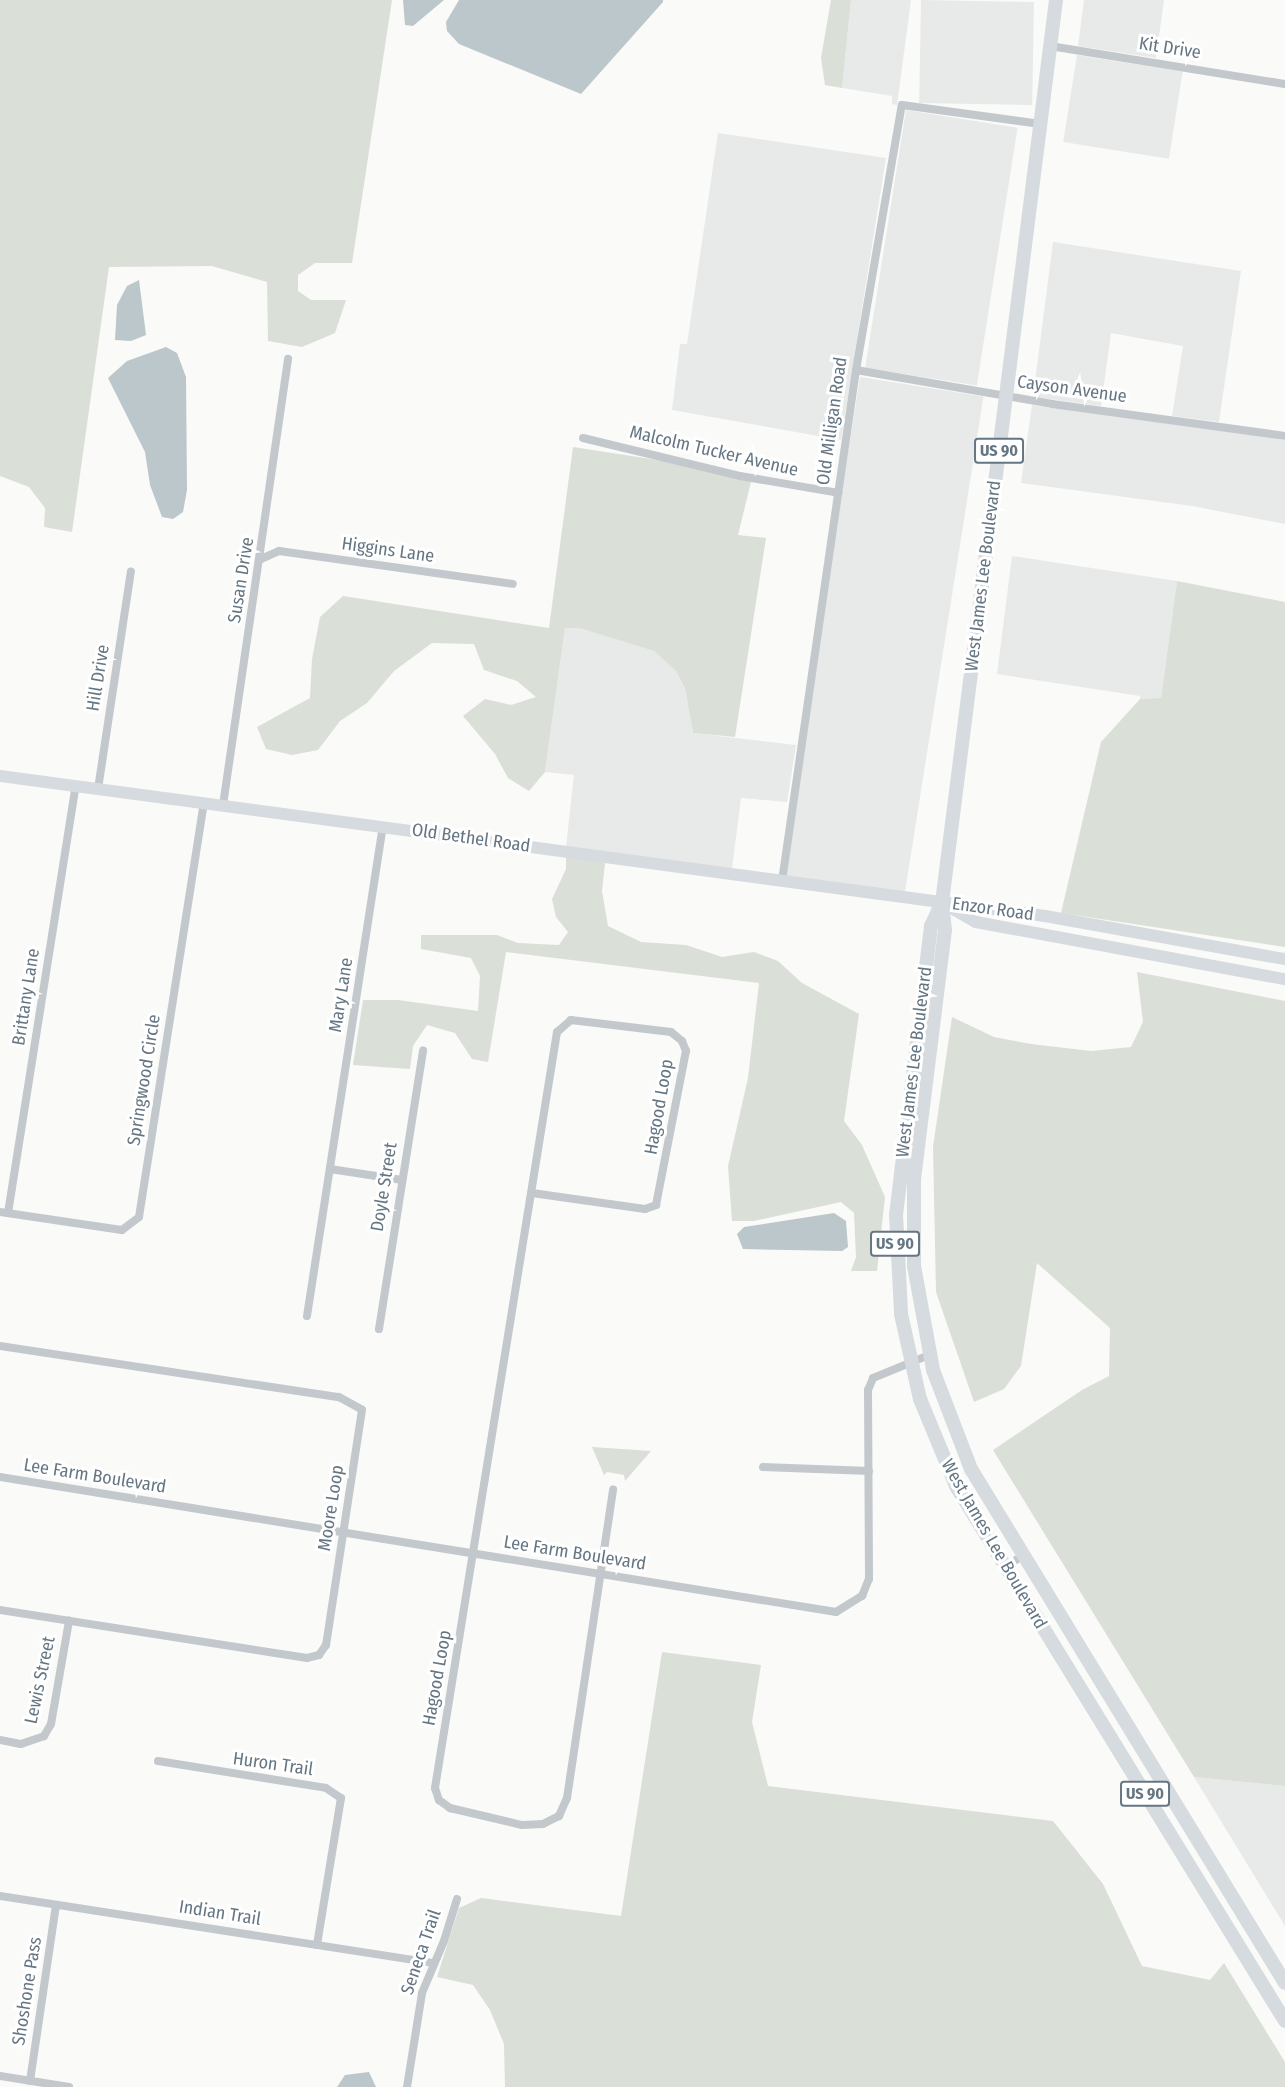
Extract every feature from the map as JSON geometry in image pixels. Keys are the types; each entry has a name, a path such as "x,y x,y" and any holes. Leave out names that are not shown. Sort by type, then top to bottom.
{"main road":[{"name":"West James Lee Boulevard","path":"1056,0 942,902 945,930 912,1207 914,1266 929,1355 963,1452 1023,1556 1285,1983"},
{"name":"West James Lee Boulevard","path":"942,902 931,926 896,1214 896,1279 910,1362 939,1450 1005,1566 1285,2021"}],"street":[{"name":"Kit Drive","path":"1050,46 1285,84"},
{"name":"Old Milligan Road","path":"782,881 856,370 902,105 1041,124"},
{"name":"Susan Drive","path":"223,805 261,559 288,359"},
{"name":"Cayson Avenue","path":"856,370 1006,396 1285,436"},
{"name":"Malcolm Tucker Avenue","path":"583,438 740,476 838,493"},
{"name":"Higgins Lane","path":"261,559 279,551 513,584"},
{"name":"Hill Drive","path":"98,789 131,571"},
{"name":"Old Bethel Road","path":"0,776 942,902"},
{"name":"Brittany Lane","path":"4,1212 75,786"},
{"name":"Springwood Circle","path":"4,1212 122,1230 139,1217 204,803"},
{"name":"Mary Lane","path":"307,1316 383,826"},
{"name":"Enzor Road","path":"942,902 1216,945 1285,959"},
{"name":"Enzor Road","path":"942,902 976,922 1285,979"},
{"name":"Hagood Loop","path":"532,1193 645,1209 656,1205 686,1051 682,1041 671,1032 571,1020 562,1024 557,1032 475,1554 435,1788 439,1800 450,1808 522,1825 543,1824 559,1816 567,1797 602,1575"},
{"name":"Doyle Street","path":"379,1329 423,1050"},
{"path":"330,1169 402,1180"},
{"name":"Moore Loop","path":"0,1346 339,1397 362,1410 326,1645 319,1655 307,1658 0,1610"},
{"name":"Lee Farm Boulevard","path":"0,1477 836,1612 862,1596 869,1579 868,1390 873,1378 929,1355"},
{"path":"763,1467 868,1471"},
{"path":"602,1575 613,1489"},
{"path":"1005,1566 1023,1556"},
{"name":"Lewis Street","path":"0,1740 21,1744 44,1736 51,1724 69,1621"},
{"name":"Huron Trail","path":"158,1761 326,1788 341,1798 317,1945"},
{"name":"Indian Trail","path":"0,1896 434,1963"},
{"name":"Seneca Trail","path":"407,2087 422,1993 456,1899"},
{"name":"Shoshone Pass","path":"30,2081 56,1905"},
{"path":"0,2076 69,2087"}],"shaded area":[{"path":"0,0 392,0 352,263 315,263 298,275 298,291 311,300 346,300 335,333 302,347 268,341 267,282 212,266 109,267 72,532 44,527 45,508 29,487 0,476"},
{"path":"403,0 444,0 413,26 405,25"},
{"path":"459,0 663,0 663,2 581,94 459,44 447,31 446,22"},
{"path":"831,0 851,0 842,88 825,85 821,58"},
{"path":"851,0 911,0 897,105 892,104 892,96 842,88"},
{"path":"921,0 1034,2 1032,105 919,103"},
{"path":"1084,0 1164,0 1156,58 1078,46"},
{"path":"1077,55 1183,72 1169,159 1063,142"},
{"path":"906,110 1018,128 977,385 865,368"},
{"path":"718,133 886,158 841,440 672,410 680,344 687,344"},
{"path":"1053,242 1241,271 1219,422 1172,416 1183,346 1111,333 1101,406 1033,397"},
{"path":"139,280 146,335 131,341 115,340 117,305 127,286"},
{"path":"166,347 177,353 186,377 187,490 183,512 173,519 162,517 150,485 145,452 108,378 127,361"},
{"path":"860,377 983,397 904,895 781,876"},
{"path":"1032,405 1285,440 1285,524 1192,506 1021,483"},
{"path":"573,447 664,461 751,482 738,535 766,538 735,737 693,733 685,689 676,671 654,651 579,628 565,628 545,772 529,791 508,778 495,754 463,716 485,699 511,705 536,697 517,681 484,670 474,644 432,643 394,671 367,703 340,721 318,750 292,755 266,749 257,727 310,698 312,659 320,617 343,596 549,628"},
{"path":"1012,556 1177,581 1161,698 1140,699 1140,696 997,674"},
{"path":"1177,581 1285,602 1285,947 1061,913 1101,742 1140,699 1161,698"},
{"path":"565,628 579,628 654,651 676,671 685,690 693,733 796,745 787,802 741,798 732,869 566,847 574,775 545,772"},
{"path":"566,855 605,863 602,891 608,926 641,942 686,945 722,957 754,952 778,961 802,983 859,1014 844,1121 862,1145 885,1197 877,1271 851,1271 856,1257 854,1213 841,1202 754,1221 732,1221 728,1166 748,1078 759,983 506,952 488,1062 472,1059 455,1033 427,1025 413,1046 410,1069 353,1065 363,1000 398,1000 478,1011 480,976 471,958 421,949 421,935 497,935 518,943 559,945 568,932 556,917 552,899 566,869"},
{"path":"1137,972 1285,1001 1285,1786 1194,1777 993,1450 1082,1390 1109,1376 1110,1328 1037,1263 1021,1366 1004,1389 974,1402 936,1292 933,1147 952,1017 994,1037 1031,1044 1091,1051 1131,1047 1143,1022"},
{"path":"834,1213 846,1221 848,1247 842,1251 743,1249 737,1234 744,1227"},
{"path":"592,1447 651,1451 625,1481 624,1475 607,1472 604,1475"},
{"path":"662,1652 761,1665 752,1722 768,1786 1053,1821 1103,1884 1142,1966 1210,1980 1224,1963 1285,2062 1285,2087 505,2087 504,2044 490,2010 473,1985 437,1977 459,1908 481,1898 621,1916"},
{"path":"1194,1777 1285,1786 1285,1926"},
{"path":"369,2072 376,2087 337,2087 345,2075"}]}
